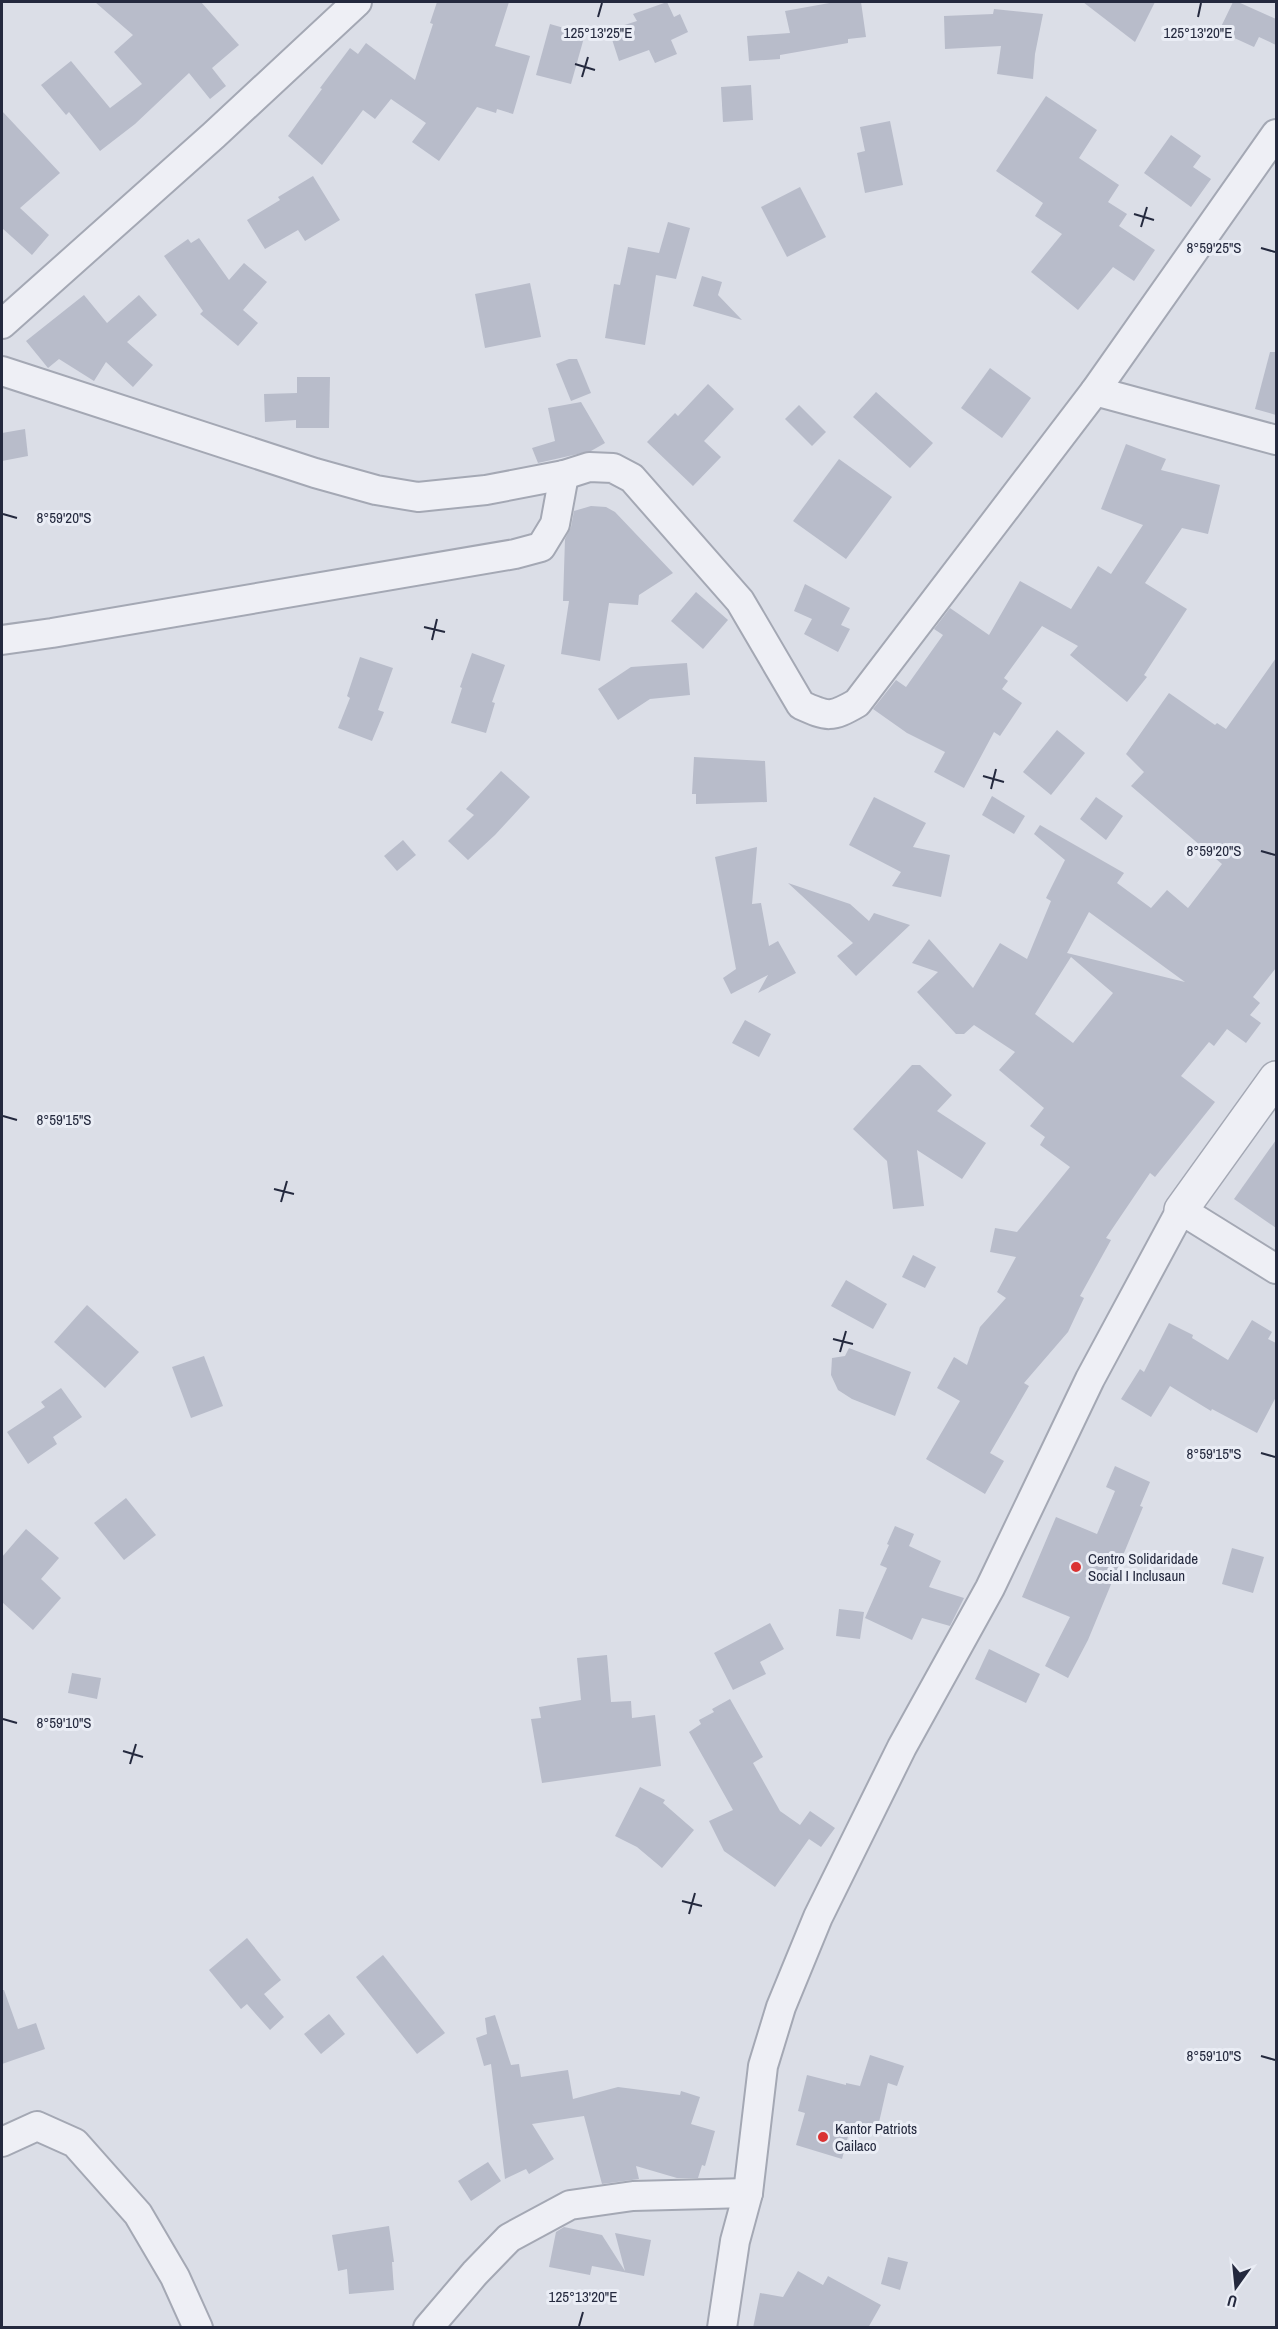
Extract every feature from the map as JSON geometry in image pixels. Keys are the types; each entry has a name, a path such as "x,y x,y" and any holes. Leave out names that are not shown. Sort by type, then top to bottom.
{"street":[{"path":"2,324 214,135 357,2"},
{"path":"2,371 315,473 376,490 418,497 486,490 564,475 589,467 613,468 632,478 740,601 801,705 818,713 836,716 857,704 1095,391 1276,134"},
{"path":"1095,391 1276,440"},
{"path":"2,640 481,560 541,547 555,524 564,475"},
{"path":"722,2328 735,2241 748,2193 763,2066 782,2007 819,1917 902,1747 990,1588 1090,1379 1181,1210 1276,1078"},
{"path":"1181,1210 1276,1269"},
{"path":"2,2142 37,2126 75,2144 138,2214 175,2277 198,2328"},
{"path":"428,2328 475,2273 509,2238 570,2205 633,2196 748,2193"}],"building":[{"path":"95,2 201,2 239,45 212,68 226,86 210,99 189,73 135,124 100,151 69,112 66,115 41,85 71,61 110,108 142,84 114,52 133,35"},
{"path":"437,2 509,2 495,46 530,56 513,114 497,109 496,113 477,107 439,161 412,142 426,123 391,99 375,119 363,110 322,165 288,136 350,48 358,54 366,43 415,80 433,24 430,23"},
{"path":"667,2 674,17 680,14 688,32 671,40 677,54 655,63 649,50 619,61 609,30 637,21 633,14"},
{"path":"835,2 861,2 866,37 848,39 848,43 780,55 780,59 749,61 747,36 790,33 785,11"},
{"path":"1083,2 1155,2 1135,42"},
{"path":"1233,2 1238,2 1276,19 1276,45 1259,37 1254,47 1219,31"},
{"path":"994,9 1043,14 1035,54 1033,79 997,74 1001,46 945,49 944,16 993,14"},
{"path":"550,24 585,34 571,84 536,75"},
{"path":"751,85 753,120 723,122 721,87"},
{"path":"1046,96 1097,130 1079,158 1119,185 1108,202 1127,214 1119,226 1155,250 1134,281 1113,267 1078,310 1031,272 1062,234 1035,216 1043,203 996,171"},
{"path":"2,111 60,173 20,208 49,235 32,255 2,228"},
{"path":"890,121 903,185 865,193 857,153 865,151 860,127"},
{"path":"1171,135 1201,156 1193,167 1211,179 1191,207 1144,173"},
{"path":"313,176 340,220 305,241 298,230 265,249 247,220 280,200 278,197"},
{"path":"800,187 826,237 787,257 761,207"},
{"path":"668,222 690,228 676,279 656,275 645,345 605,338 614,284 620,285 628,247 659,253"},
{"path":"199,238 229,280 244,263 267,282 243,310 258,323 238,346 200,314 203,311 164,256 188,239 191,243"},
{"path":"702,276 722,282 718,295 742,320 693,306"},
{"path":"530,283 541,337 485,348 475,294"},
{"path":"84,295 107,323 139,295 157,315 127,342 153,365 133,387 106,362 94,381 59,359 48,368 26,341"},
{"path":"1270,352 1276,352 1276,415 1255,409"},
{"path":"569,359 577,359 591,393 571,401 556,364"},
{"path":"990,368 1031,398 1002,438 961,408"},
{"path":"297,377 330,377 329,428 296,428 296,420 265,422 264,394 297,393"},
{"path":"708,384 734,409 704,441 721,457 693,486 647,442 675,413 678,416"},
{"path":"876,392 933,443 910,468 853,417"},
{"path":"581,402 605,443 591,451 538,463 532,448 555,441 548,408"},
{"path":"799,405 826,432 812,446 785,419"},
{"path":"25,429 28,456 2,461 2,433"},
{"path":"1126,444 1166,459 1161,470 1220,485 1208,534 1182,528 1145,583 1187,609 1144,675 1147,677 1127,702 1070,655 1078,646 1042,626 1004,678 1008,681 1002,689 1022,703 1000,736 994,732 964,788 934,772 945,752 907,733 873,709 896,680 906,687 943,635 934,629 950,608 989,635 1020,581 1071,609 1098,566 1111,574 1143,525 1101,509"},
{"path":"839,459 892,497 846,559 793,521"},
{"path":"591,506 606,507 615,512 673,573 639,595 638,605 609,603 600,661 561,654 569,601 563,601 565,539 571,527 574,511"},
{"path":"805,584 850,608 841,625 850,629 838,652 804,634 812,619 794,611"},
{"path":"696,592 728,620 703,649 671,621"},
{"path":"472,653 505,665 492,702 495,703 486,733 451,723"},
{"path":"360,657 393,668 378,710 384,712 372,741 338,728 350,698 347,696"},
{"path":"1276,658 1276,968 1253,997 1260,1003 1250,1015 1261,1023 1246,1043 1227,1029 1214,1046 1209,1042 1181,1076 1215,1102 1155,1177 1150,1173 1106,1238 1111,1240 1080,1296 1084,1298 1068,1332 1024,1383 1029,1386 990,1453 1004,1461 985,1494 926,1459 960,1401 937,1388 954,1357 967,1365 980,1327 1006,1298 997,1292 1016,1257 990,1252 995,1228 1017,1232 1070,1167 1040,1145 1045,1137 1030,1126 1044,1108 999,1070 1015,1052 974,1025 964,1034 956,1034 917,992 938,972 912,963 929,939 973,988 1000,943 1027,959 1051,901 1046,898 1065,860 1034,834 1040,825 1124,873 1117,883 1151,908 1167,890 1188,908 1222,864 1131,786 1144,772 1126,754 1169,693 1215,725 1217,723 1226,729","holes":["1089,912 1185,982 1067,953","1071,957 1113,993 1073,1043 1035,1014"]},
{"path":"687,663 690,695 650,699 618,720 598,689 631,667"},
{"path":"1057,730 1085,753 1051,795 1023,772"},
{"path":"694,757 765,761 767,802 696,804 696,794 692,794"},
{"path":"501,771 530,797 468,860 448,841 474,815 466,809"},
{"path":"992,796 1025,816 1014,834 982,815"},
{"path":"874,797 926,823 913,847 950,855 941,897 892,886 901,872 849,845"},
{"path":"1096,797 1123,816 1106,840 1080,819"},
{"path":"403,840 416,855 397,871 384,856"},
{"path":"757,847 752,904 761,903 769,946 778,941 796,973 758,993 768,975 731,994 723,978 736,969 715,857"},
{"path":"788,883 850,904 869,921 874,913 910,925 856,976 837,956 853,943"},
{"path":"745,1020 771,1034 759,1057 732,1043"},
{"path":"912,1065 920,1065 952,1095 937,1111 986,1143 962,1179 917,1150 924,1206 893,1209 887,1161 853,1129"},
{"path":"1276,1140 1276,1228 1234,1199"},
{"path":"913,1255 936,1267 925,1288 902,1277"},
{"path":"846,1280 887,1304 873,1329 831,1306"},
{"path":"87,1305 139,1352 105,1388 54,1342"},
{"path":"1252,1320 1272,1332 1268,1339 1276,1343 1276,1397 1257,1433 1212,1409 1211,1411 1170,1386 1151,1417 1121,1399 1140,1369 1144,1372 1169,1323 1193,1335 1192,1338 1228,1360"},
{"path":"849,1348 911,1372 895,1416 852,1399 838,1390 831,1375 832,1358 845,1356"},
{"path":"204,1356 223,1406 191,1418 172,1367"},
{"path":"61,1388 82,1417 53,1437 57,1444 28,1464 7,1432 45,1407 41,1402"},
{"name":"Centro Solidaridade Social I Inclusaun","path":"1115,1466 1150,1482 1140,1506 1143,1507 1088,1640 1068,1678 1045,1666 1070,1617 1022,1597 1056,1517 1097,1534 1115,1491 1106,1487"},
{"path":"126,1498 156,1535 124,1560 94,1523"},
{"path":"895,1526 914,1534 909,1546 941,1561 929,1587 964,1598 950,1626 922,1618 912,1640 865,1618 887,1568 880,1565"},
{"path":"26,1529 59,1558 41,1579 61,1598 33,1630 2,1602 2,1557"},
{"path":"1232,1548 1264,1557 1253,1593 1222,1584"},
{"path":"839,1609 864,1612 860,1639 836,1636"},
{"path":"770,1623 784,1649 760,1662 766,1674 733,1690 714,1653"},
{"path":"989,1649 1040,1674 1026,1703 975,1679"},
{"path":"607,1655 611,1702 631,1701 632,1718 655,1715 661,1766 542,1783 531,1719 541,1718 539,1707 581,1700 577,1658"},
{"path":"72,1673 101,1678 97,1699 68,1693"},
{"path":"730,1699 763,1757 753,1763 780,1811 800,1825 810,1811 835,1828 821,1847 809,1839 775,1887 724,1851 709,1821 733,1810 689,1732 701,1724 699,1720 714,1712 712,1709"},
{"path":"640,1787 665,1800 663,1803 694,1830 662,1868 637,1847 615,1836"},
{"path":"247,1938 281,1980 264,1994 284,2017 270,2030 247,2004 241,2009 209,1970"},
{"path":"383,1955 445,2033 417,2054 356,1977"},
{"path":"2,1990 4,1990 18,2029 36,2023 45,2049 2,2064"},
{"path":"329,2014 345,2034 321,2054 304,2034"},
{"path":"495,2015 511,2065 519,2064 521,2077 568,2070 573,2099 618,2087 680,2095 681,2091 700,2097 691,2124 715,2131 705,2166 702,2165 698,2178 677,2178 636,2166 639,2179 602,2184 584,2116 532,2124 554,2159 529,2174 526,2169 505,2179 491,2064 484,2066 476,2038 487,2034 485,2018"},
{"path":"870,2055 904,2066 897,2086 888,2083 877,2131 851,2125 842,2159 796,2145 805,2113 798,2111 807,2075 846,2085 846,2083 860,2086"},
{"path":"488,2162 501,2181 471,2201 458,2181"},
{"path":"389,2226 394,2262 392,2262 394,2290 349,2294 347,2269 338,2271 332,2235"},
{"path":"564,2227 602,2235 625,2271 615,2233 651,2240 644,2276 592,2266 590,2275 549,2267 556,2232"},
{"path":"888,2257 908,2262 900,2290 881,2284"},
{"path":"798,2271 823,2285 828,2276 881,2305 868,2328 753,2328 760,2293 783,2297"}],"place":[{"name":"Centro Solidaridade Social I Inclusaun","path":"1076,1567"},
{"name":"Kantor Patriots Cailaco","path":"823,2137"}]}
